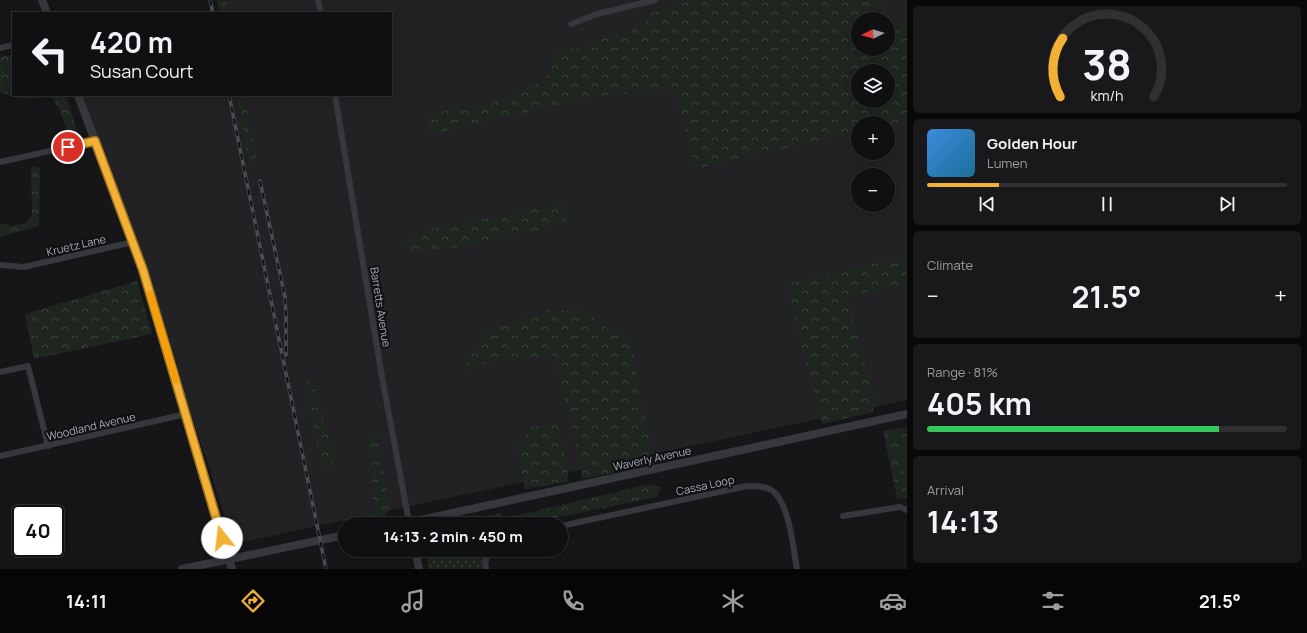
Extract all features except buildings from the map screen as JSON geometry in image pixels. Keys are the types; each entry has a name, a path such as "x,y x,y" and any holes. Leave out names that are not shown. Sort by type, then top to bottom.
{"street":[{"path":"42,0 47,12"},
{"path":"318,0 321,12"},
{"path":"571,24 597,14 655,0"},
{"path":"0,48 12,45"},
{"path":"78,96 133,242 150,294 232,569"},
{"name":"Barretts Avenue","path":"335,96 406,517"},
{"path":"0,162 95,141"},
{"name":"Kruetz Lane","path":"0,265 24,267 133,242"},
{"path":"0,372 28,366 48,446"},
{"name":"Woodland Avenue","path":"0,456 186,414"},
{"name":"Waverly Avenue","path":"435,517 907,414"},
{"name":"Cassa Loop","path":"568,525 748,486 756,486 774,492 782,503 786,512 797,569"},
{"path":"843,516 900,507 907,510"},
{"path":"182,569 338,536"},
{"path":"416,557 419,569"},
{"path":"486,569 485,562 487,557"}],"shaded area":[{"path":"222,0 907,0 907,400 359,517 338,517 338,522 233,544 210,470 82,96 392,96 392,12 220,12 225,11"}],"green space":[{"path":"217,0 225,0 228,12 219,12"},
{"path":"685,0 881,0 883,12 851,12 851,56 895,56 895,26 907,23 907,121 895,124 895,116 851,116 851,134 690,170 693,156 675,94 662,91 597,96 430,135 426,116 500,99 544,81 551,70 553,54 561,48 577,49 599,37 618,34 647,23 652,13"},
{"path":"11,55 12,58 12,96 0,92 0,57"},
{"path":"13,96 66,96 78,134 67,131 59,109 53,99 49,97 22,99"},
{"path":"236,96 244,96 257,161 250,164"},
{"path":"31,166 40,168 39,226 0,237 0,223 11,226 27,223 32,215"},
{"path":"567,203 568,215 564,223 545,229 448,249 417,252 405,249 404,242 421,231"},
{"path":"907,256 907,285 847,297 873,394 873,412 822,424 787,289 790,283"},
{"path":"137,281 152,334 34,359 25,314"},
{"path":"548,310 584,311 610,331 629,335 655,464 583,479 570,415 553,355 485,363 460,373 477,347 482,332"},
{"path":"305,381 314,382 332,451 333,464 317,473 320,461"},
{"path":"559,423 569,482 525,489 516,448 525,439 530,427"},
{"path":"907,427 907,447 900,449 897,457 907,479 907,499 897,498 883,431"},
{"path":"368,432 378,433 385,485 390,503 386,517 360,517 374,510"},
{"path":"907,447 907,479 897,457 900,449"},
{"path":"651,484 661,488 657,497 558,517 509,517"},
{"path":"501,513 502,517 480,517"},
{"path":"427,557 484,557 481,569 429,569"}],"railway":[{"path":"210,0 213,12"},
{"path":"229,96 326,569"},
{"path":"260,181 285,297 286,355"}],"slow traffic":[{"path":"150,294 176,380"}],"route":[{"path":"68,147 95,141 143,270 222,538"}]}
